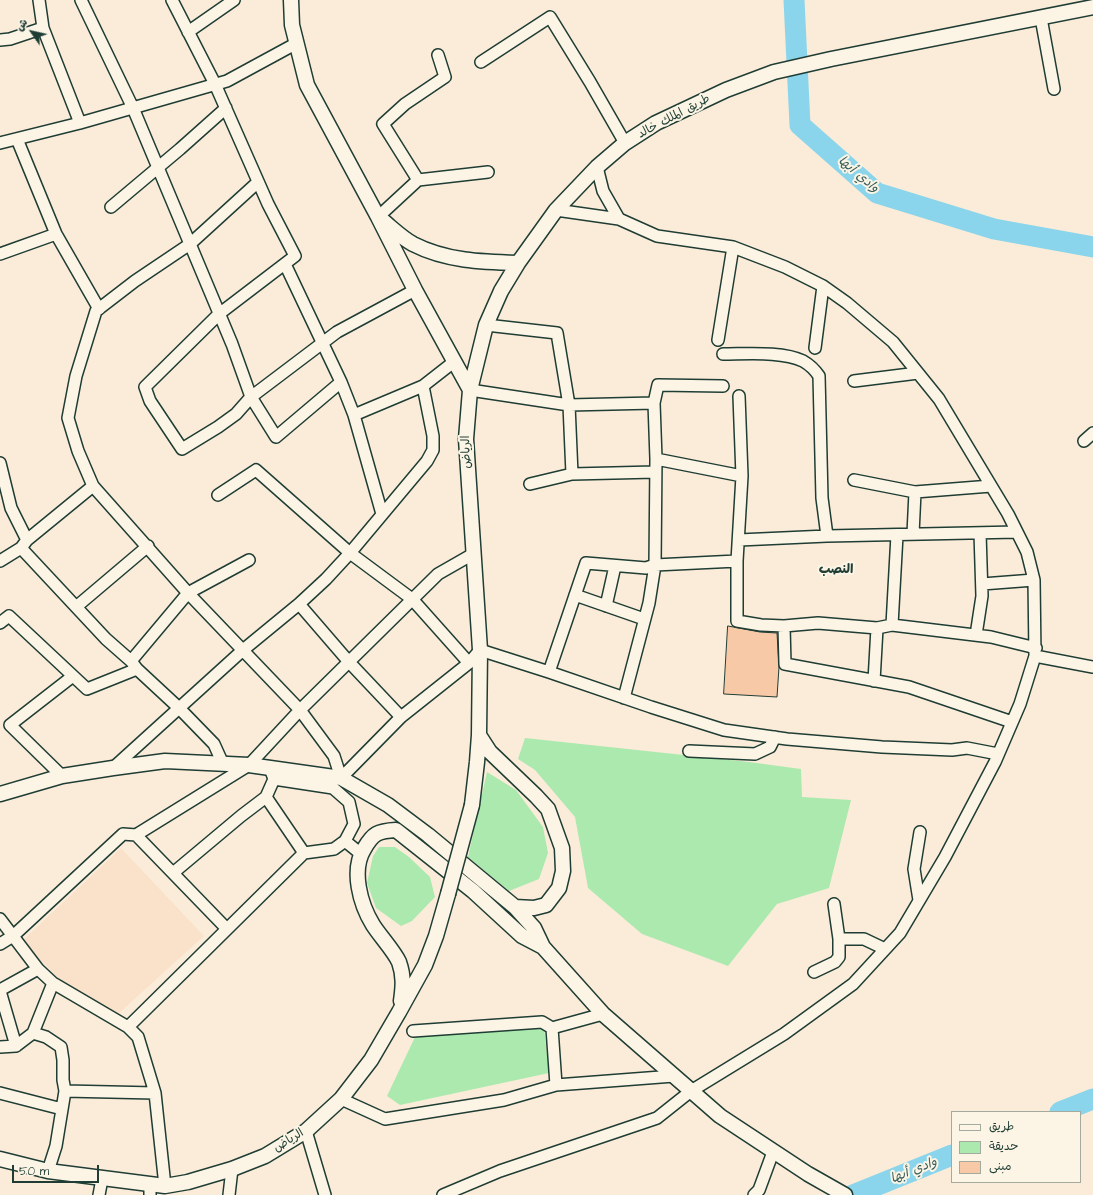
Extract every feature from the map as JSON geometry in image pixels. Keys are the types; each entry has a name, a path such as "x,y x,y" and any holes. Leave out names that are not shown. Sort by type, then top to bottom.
{"street":[{"path":"39,0 44,28 80,123"},
{"path":"81,0 133,108 158,166 232,344 251,397 276,437 341,382"},
{"path":"172,0 215,84 258,182 295,256 219,314 145,387 150,402 182,449 236,414 251,397 337,332 415,290"},
{"path":"188,32 234,0"},
{"path":"291,0 292,25 307,85 378,217 415,290 470,390 569,404 654,403"},
{"name":"طريق الملك خالد","path":"518,263 556,210 597,167 625,143 656,123 726,90 774,72 831,59 1041,18 1083,5 1093,7"},
{"path":"481,62 550,17 625,143"},
{"path":"1041,18 1054,89"},
{"path":"0,40 10,39 44,28"},
{"path":"0,143 80,123 228,81 297,43"},
{"path":"418,180 383,124 405,104 445,77 438,55"},
{"path":"111,207 226,108"},
{"path":"17,139 56,234 99,309"},
{"path":"597,167 603,191 619,219"},
{"path":"378,217 418,180 488,172"},
{"path":"258,182 190,244 135,281 96,311 76,376 68,418 78,451 93,486 148,546 188,593 300,710 334,756 341,778"},
{"path":"443,1195 500,1171 657,1118 691,1091 791,1030 853,984 900,932 944,857 998,754 1020,704 1035,652 1034,580 1027,552 1008,514 939,399 893,342 847,302 823,286 785,268 733,247 657,236 619,219 556,210"},
{"path":"378,217 412,244 441,256 482,262 518,263"},
{"path":"0,254 56,234"},
{"path":"718,340 733,247"},
{"name":"الرياض","path":"0,1161 48,1171 102,1179 150,1190 188,1182 232,1169 265,1156 306,1131 341,1099 371,1060 399,1012 425,965 436,936 472,805 479,735 480,650 466,439 470,390 486,325 501,291 518,263"},
{"path":"285,264 341,382 354,415 382,514"},
{"path":"815,348 823,286"},
{"path":"486,325 557,333 569,404 572,474"},
{"path":"723,354 781,355 793,357 804,361 819,376 822,498 827,536"},
{"path":"354,415 423,386 455,361"},
{"path":"854,381 918,373"},
{"path":"624,698 648,603 655,565 656,458 654,403 658,385 723,386"},
{"path":"113,768 242,650 299,604 326,579 427,461 433,450 434,436 423,386"},
{"path":"739,396 742,476 737,561 737,621 761,625 784,626 818,624 877,628 892,624 992,637 1035,652 1093,667"},
{"path":"1084,442 1093,434"},
{"path":"656,458 742,476"},
{"path":"0,463 11,508 24,544 76,607 106,639 179,708 214,744 223,764"},
{"path":"218,495 256,470 350,552 412,599 469,663"},
{"path":"530,484 572,474 656,472"},
{"path":"854,480 915,492 991,486"},
{"path":"0,561 24,544 93,486"},
{"path":"913,534 915,492"},
{"path":"739,540 827,536 1017,532"},
{"path":"976,636 982,596 980,533"},
{"path":"892,624 896,535"},
{"path":"76,607 148,546"},
{"path":"0,944 13,936 123,834 136,835 249,765 300,710 438,574 473,554"},
{"path":"0,623 9,616 88,689 134,665 188,593 249,560"},
{"path":"549,672 586,563 646,568 655,565 737,561"},
{"path":"606,606 615,566"},
{"path":"982,584 1034,580"},
{"path":"575,595 644,619"},
{"path":"299,604 349,662 401,717"},
{"path":"784,626 785,664 909,687 1012,722"},
{"path":"874,681 877,628"},
{"path":"341,778 401,717 469,663 480,650 724,730 775,737 882,747 952,750 967,748 998,754"},
{"path":"62,776 10,725 73,676"},
{"path":"479,735 490,752 548,809 562,848 563,871 559,888 546,905 534,908 515,907"},
{"path":"689,751 754,754 770,747 775,737"},
{"path":"0,794 62,776 165,761 249,765 272,773 333,788 350,802 354,824 345,841 334,849 304,853 128,1027"},
{"path":"272,773 341,778 388,805 428,835 515,907 534,928 543,947 603,1014 720,1116 773,1152 845,1195"},
{"path":"173,873 241,816 266,798 272,773"},
{"path":"266,798 304,853"},
{"path":"399,1012 404,982 399,961 372,923 363,903 358,881 358,866 361,854 370,838 383,831 396,830 473,891 522,936 543,947"},
{"path":"919,900 914,870 920,832"},
{"path":"136,835 227,929"},
{"path":"345,841 361,854"},
{"path":"814,972 835,962 839,957 839,939 834,904"},
{"path":"0,919 38,969 53,983 128,1027 138,1037 155,1093 165,1186"},
{"path":"839,939 864,939 885,948"},
{"path":"16,1046 0,990 38,969"},
{"path":"0,1047 16,1046 33,1033 53,983"},
{"path":"413,1031 542,1022 552,1028 603,1014"},
{"path":"552,1028 556,1085"},
{"path":"33,1033 46,1037 61,1047 63,1060 64,1091 62,1109 56,1146 48,1171"},
{"path":"341,1099 385,1119 504,1100 556,1085 674,1076"},
{"path":"64,1091 155,1093"},
{"path":"0,1093 62,1109"},
{"path":"306,1131 325,1195"},
{"path":"754,1195 759,1190 773,1152"},
{"path":"229,1195 232,1169"},
{"path":"99,1195 102,1179"}],"shaded area":[{"path":"121,848 204,936 118,1014 60,980 22,941"}],"green space":[{"path":"525,738 801,769 802,797 851,800 829,888 777,904 728,966 642,934 588,888 575,817 535,770 518,759"},
{"path":"487,772 516,790 543,827 548,853 539,879 509,891 468,857"},
{"path":"379,847 395,847 409,857 430,877 435,897 412,921 401,926 376,908 367,883 373,856"},
{"path":"544,1027 549,1073 400,1105 387,1096 415,1037"}],"building":[{"path":"728,626 760,632 777,633 779,667 777,697 724,694"}],"waterway":[{"name":"وادي أبها","path":"794,0 800,125 877,193 994,229 1093,247"},
{"name":"وادي أبها","path":"1063,1111 1093,1099"},
{"name":"وادي أبها","path":"853,1195 951,1155"}],"district":[{"name":"النصب","path":"836,570"}]}
